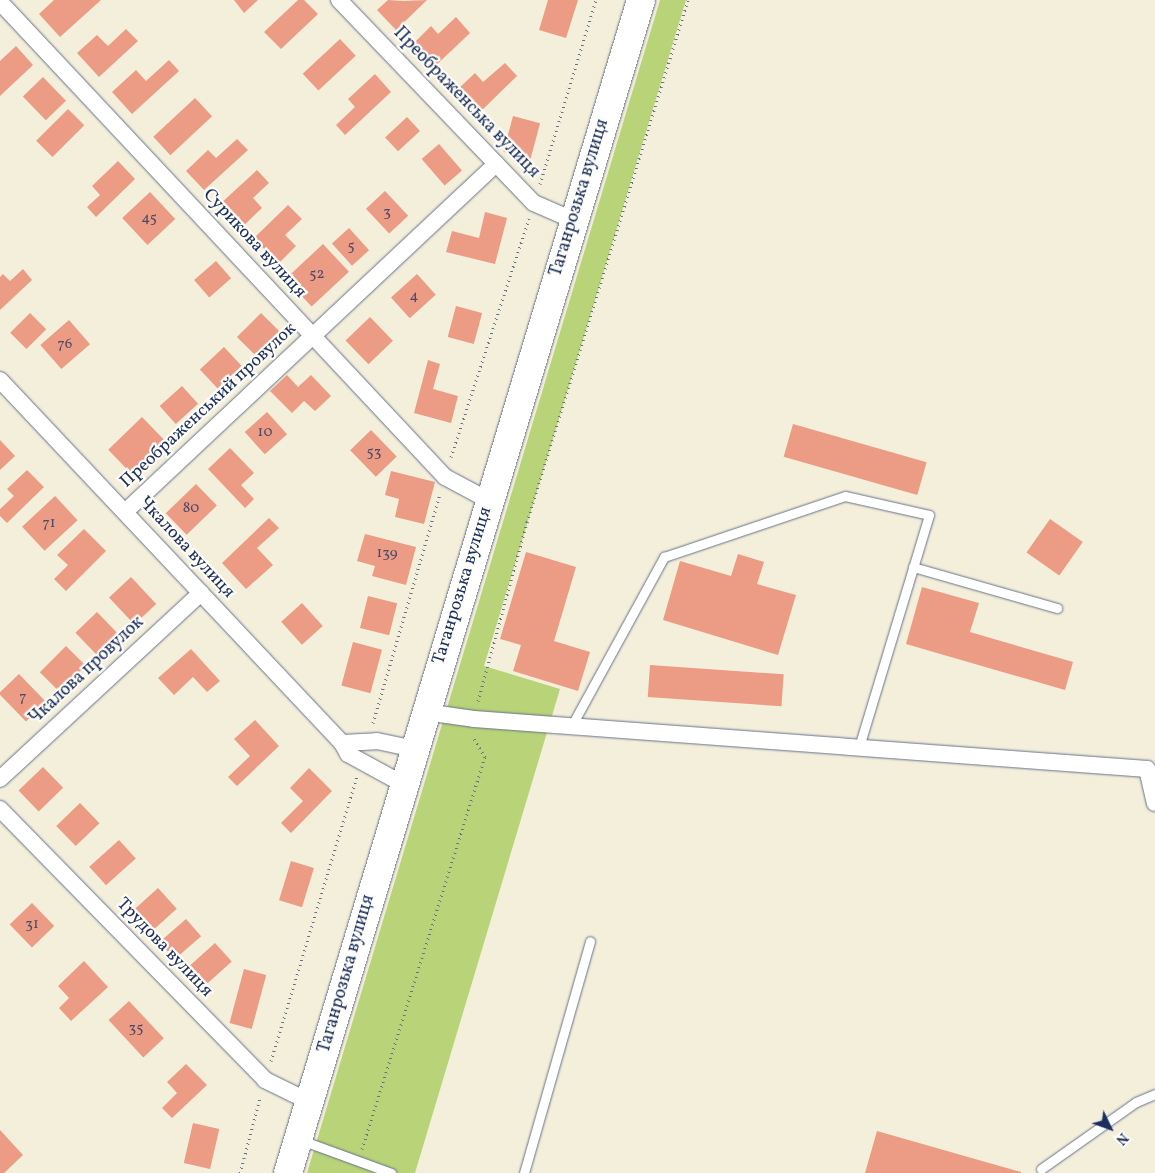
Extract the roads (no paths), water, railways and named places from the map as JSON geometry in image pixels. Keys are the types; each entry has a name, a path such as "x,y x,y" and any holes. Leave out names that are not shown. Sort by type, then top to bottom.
{"highway":[{"name":"Таганрозька вулиця","path":"288,1173 488,500 641,0"}],"street":[{"name":"Преображенська вулиця","path":"339,0 534,203 573,220"},
{"name":"Сурикова вулиця","path":"0,2 445,477 488,500"},
{"name":"Преображенський провулок","path":"124,512 496,164"},
{"name":"Чкалова вулиця","path":"0,380 342,743 348,754 361,763 403,784"},
{"name":"Чкалова провулок","path":"0,780 201,593"},
{"path":"425,712 474,719 1151,769 1155,803"},
{"path":"342,743 368,741 414,748"},
{"name":"Трудова вулиця","path":"0,809 265,1080 310,1102"}],"lane":[{"path":"572,725 664,557 845,496 929,515 859,746"},
{"path":"913,567 1057,608"},
{"path":"524,1173 590,941"},
{"path":"1041,1168 1136,1102 1155,1094"},
{"path":"298,1139 359,1159 388,1172"}]}
